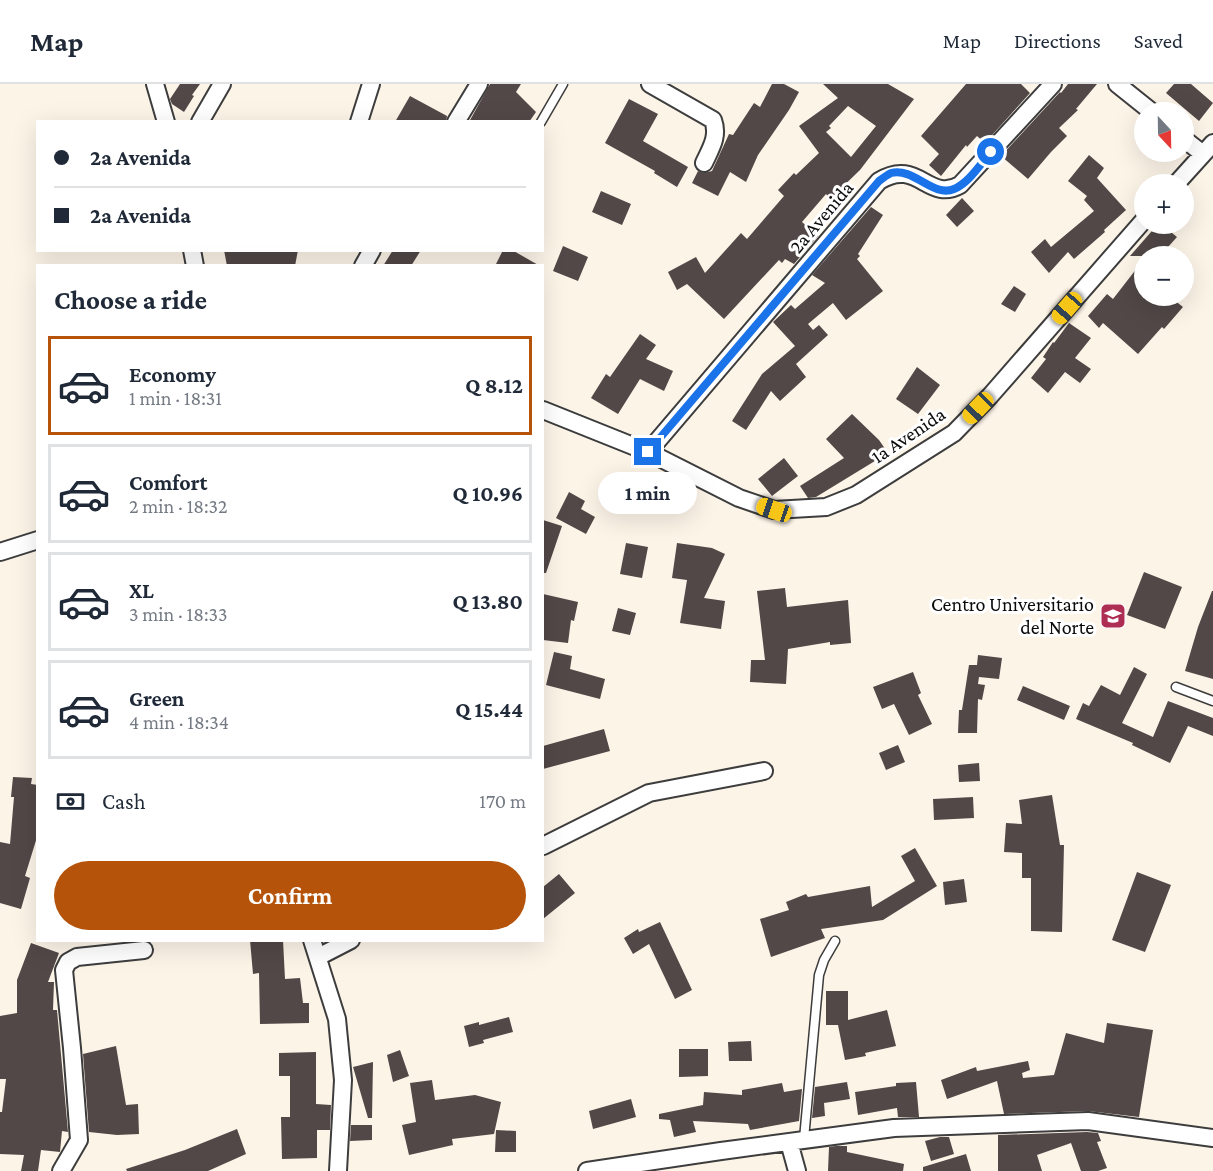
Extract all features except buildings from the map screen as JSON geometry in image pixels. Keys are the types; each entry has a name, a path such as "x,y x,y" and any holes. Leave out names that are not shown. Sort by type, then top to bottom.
{"street":[{"path":"155,84 165,120"},
{"path":"201,120 222,84"},
{"path":"360,120 371,84"},
{"path":"457,120 479,84"},
{"path":"650,84 713,120 716,137 704,163"},
{"name":"2a Avenida","path":"648,452 879,181 891,173 904,172 940,190 951,190 960,185 1053,84"},
{"path":"1117,84 1140,102"},
{"path":"1185,174 1208,149 1194,143"},
{"name":"1a Avenida","path":"544,411 648,452 739,498 774,510 826,507 856,495 954,433 990,396 1134,231"},
{"path":"0,552 36,541"},
{"path":"544,846 649,793 764,771"},
{"path":"313,942 337,1019 343,1080 338,1171"},
{"path":"318,957 347,942"},
{"path":"62,1171 79,1140 64,970 68,962 77,957 144,950"},
{"path":"587,1171 894,1128 1088,1121 1213,1138"},
{"path":"797,1140 797,1171"}],"lane":[{"path":"542,120 562,84"},
{"path":"1176,687 1213,701"},
{"path":"797,1140 819,975 824,960 835,941"}],"place":[{"name":"Centro Universitario del Norte","path":"1113,616"}],"route":[{"path":"648,452 879,181 891,173 904,172 940,190 951,190 960,185 991,152"}]}
